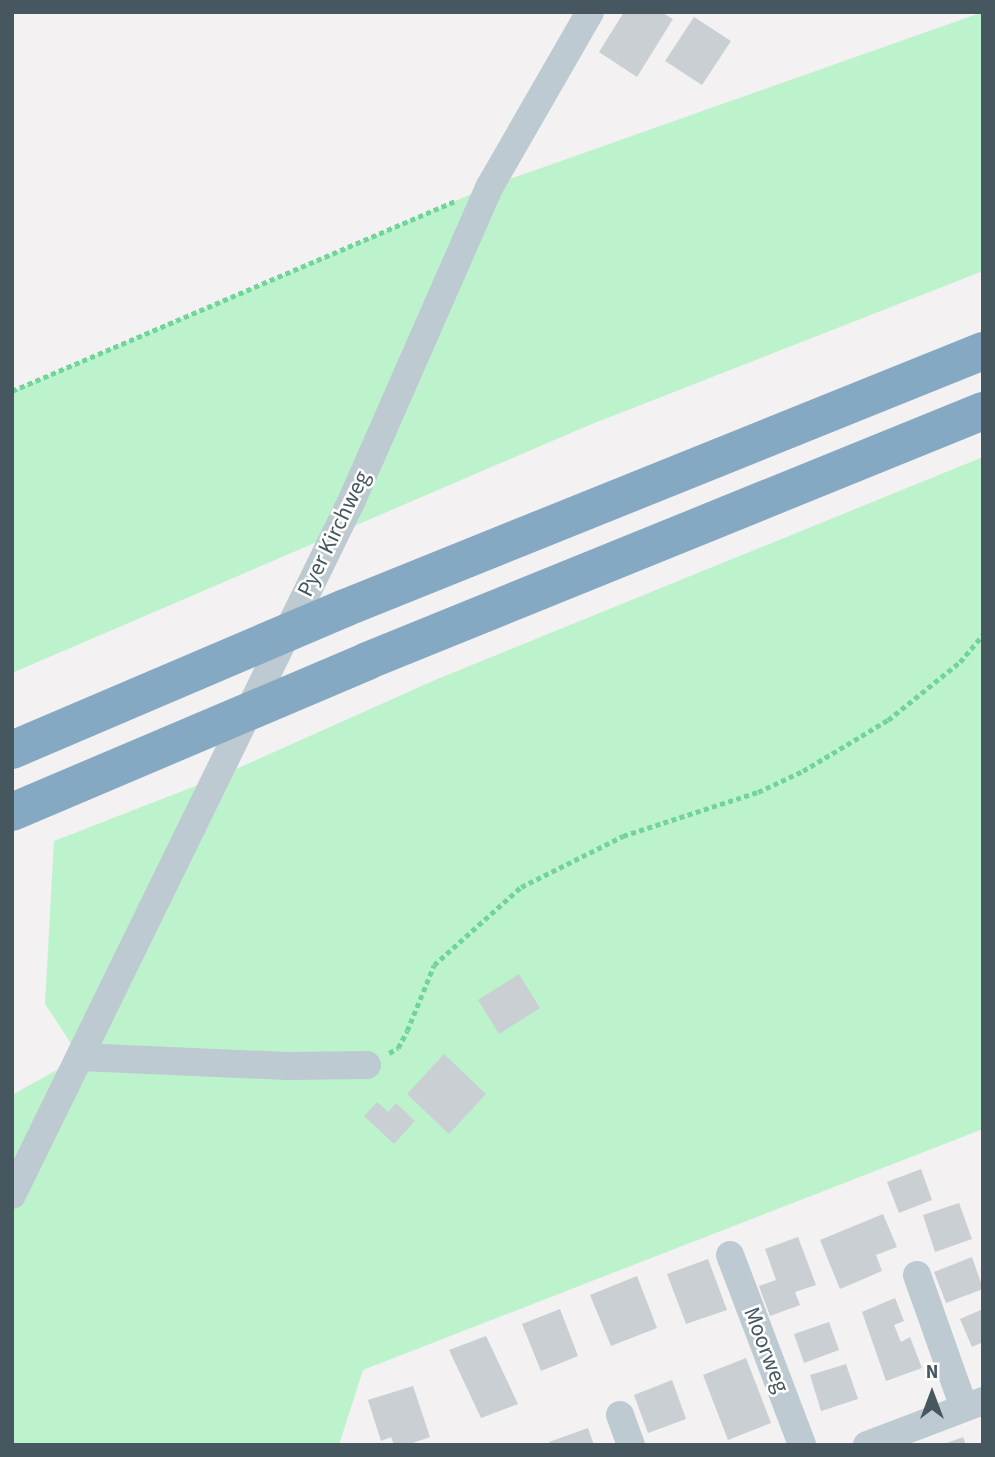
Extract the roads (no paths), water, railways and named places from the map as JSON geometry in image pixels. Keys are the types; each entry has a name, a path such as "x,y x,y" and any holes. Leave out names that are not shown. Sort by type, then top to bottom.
{"highway":[{"path":"12,750 345,608 983,351"},
{"path":"12,812 367,661 983,411"}],"street":[{"name":"Pyer Kirchweg","path":"12,1195 352,500 490,186 590,12"},
{"path":"80,1057 288,1066 367,1065"},
{"name":"Moorweg","path":"730,1255 802,1445"},
{"path":"867,1445 974,1404 917,1275"},
{"path":"620,1415 631,1445"}]}
